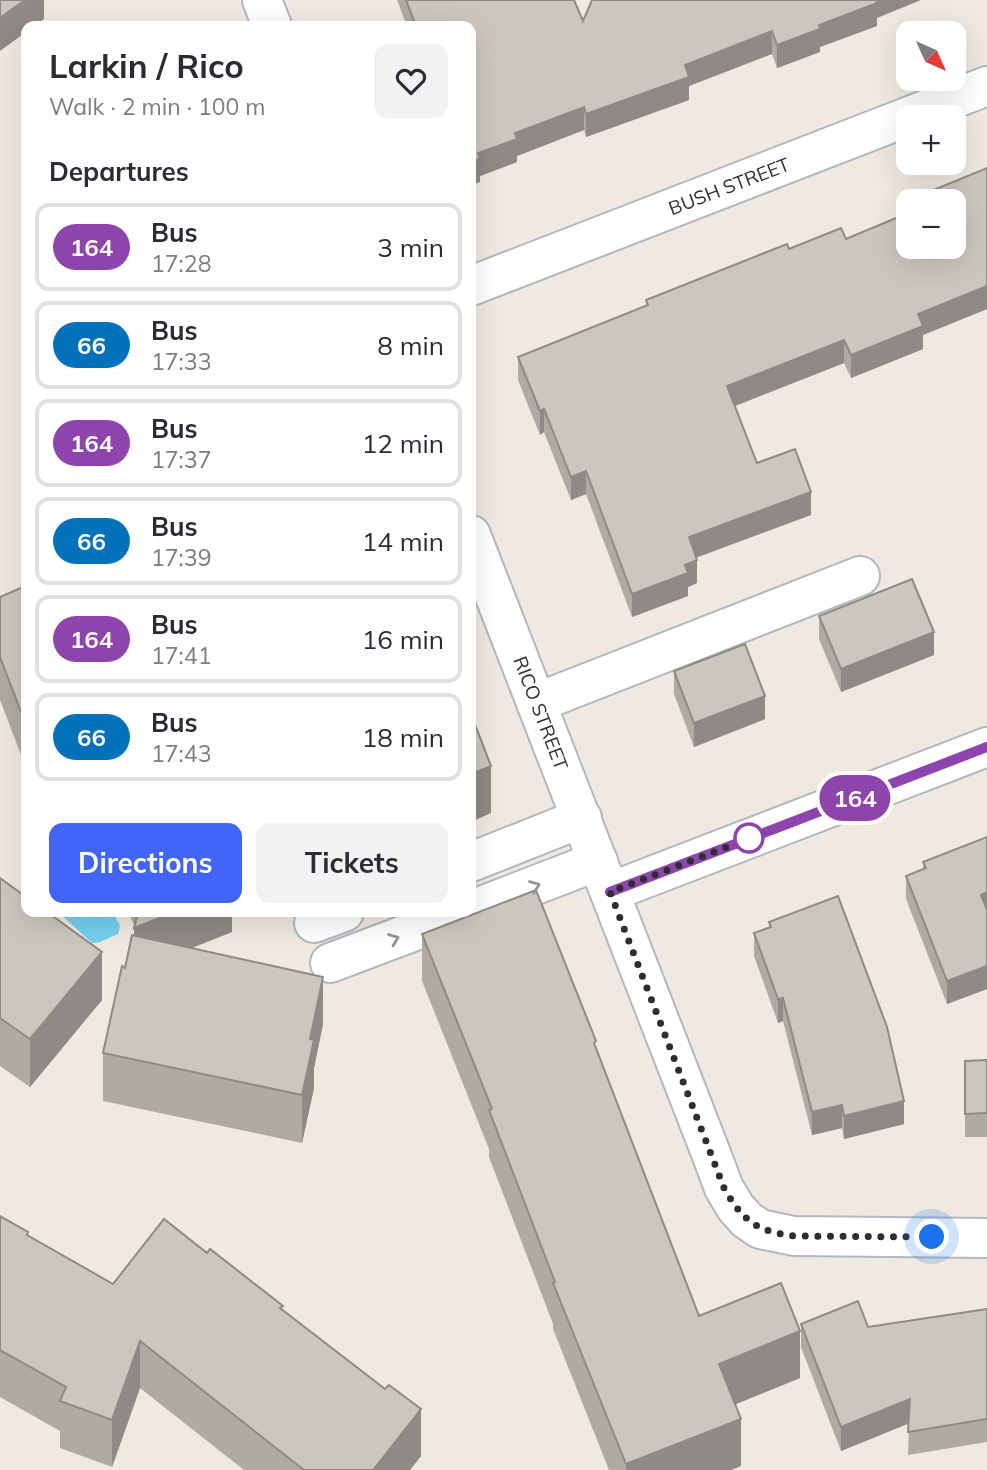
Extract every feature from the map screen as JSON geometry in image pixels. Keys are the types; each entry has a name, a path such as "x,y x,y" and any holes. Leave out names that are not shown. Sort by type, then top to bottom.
{"street":[{"path":"262,0 270,21"},
{"name":"BUSH STREET","path":"476,284 987,86"},
{"name":"RICO STREET","path":"476,548 720,1177 736,1208 760,1229 794,1236 987,1238"},
{"path":"536,702 860,576"},
{"path":"476,909 604,876 987,747"},
{"path":"476,860 582,818"},
{"path":"330,963 452,917"}],"water":[{"path":"63,917 116,917 120,926 118,934 92,943"}],"building":[{"path":"0,0 25,0 0,18"},
{"path":"406,0 574,0 583,21 592,0 876,0 877,3 819,25 820,29 777,45 772,31 685,65 689,77 586,114 584,107 515,133 517,139 478,153 480,158 476,160 476,21 414,21"},
{"path":"987,168 987,286 918,314 923,326 851,355 844,340 727,386 757,463 795,449 811,492 689,537 697,560 685,565 688,573 632,594 586,471 571,477 544,409 540,411 518,357 648,305 646,300 787,244 789,249 841,228 846,239 896,218 896,259 966,259 966,189 936,189"},
{"path":"912,579 934,632 841,669 819,616"},
{"path":"21,588 21,712 0,657 0,597"},
{"path":"745,644 765,696 694,723 674,671"},
{"path":"476,727 491,766 476,772"},
{"path":"987,837 987,892 981,895 987,910 987,966 947,981 906,876 926,868 923,862"},
{"path":"0,878 21,893 21,917 54,917 102,952 30,1039 0,1018"},
{"path":"536,890 699,1316 781,1283 800,1331 719,1364 741,1419 626,1464 553,1283 555,1282 489,1110 492,1109 422,934 466,917 476,917 476,913"},
{"path":"838,896 887,1027 904,1101 844,1116 842,1105 812,1112 783,998 778,999 754,933 771,927 769,922"},
{"path":"137,917 162,917 134,928"},
{"path":"132,935 323,977 310,1039 314,1040 302,1095 103,1053 122,966 125,968"},
{"path":"987,1060 987,1113 965,1114 965,1061"},
{"path":"0,1216 28,1232 27,1235 113,1284 164,1219 207,1253 210,1249 283,1306 280,1308 385,1389 389,1385 421,1409 373,1470 304,1470 140,1341 112,1420 60,1401 66,1387 0,1350"},
{"path":"858,1301 868,1327 987,1309 987,1419 908,1432 910,1399 841,1427 801,1324"}],"bus line":[{"name":"164","path":"610,892 987,747"}],"route":[{"path":"749,838 761,834 610,892 724,1188 747,1220 760,1229 776,1233 794,1236 932,1237"}]}
